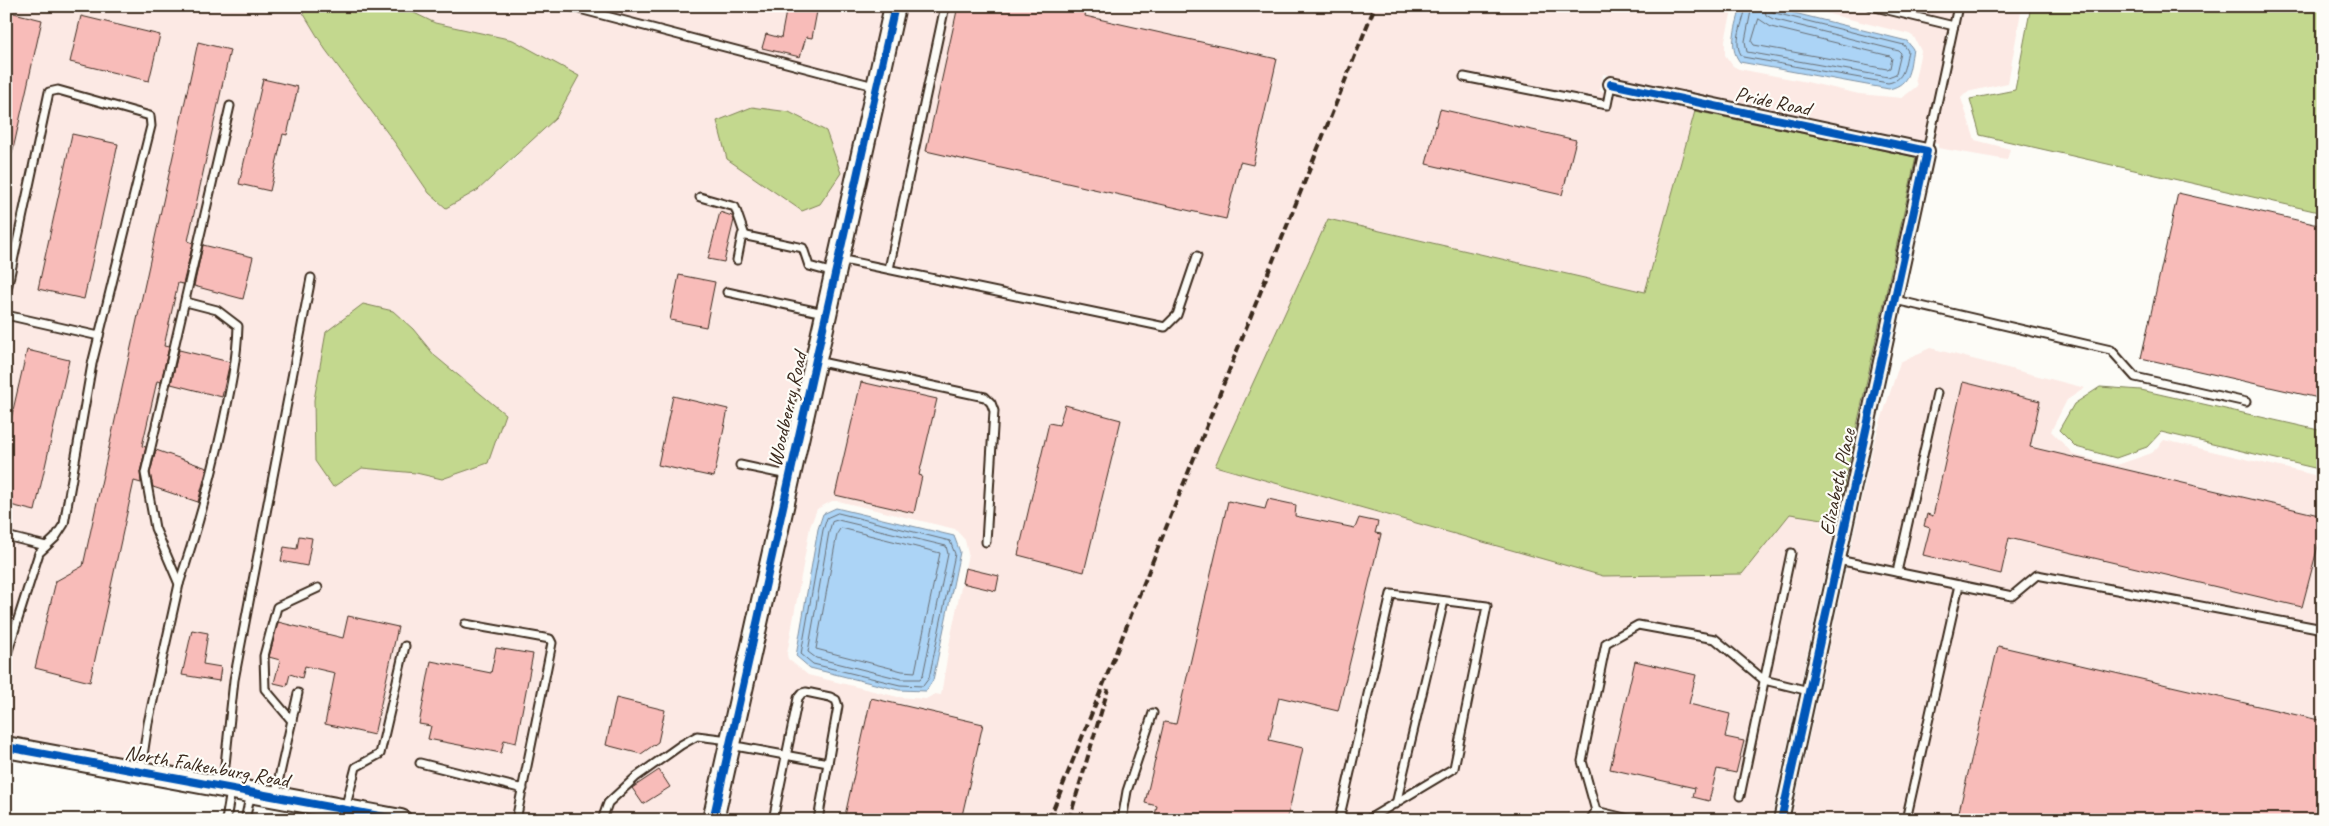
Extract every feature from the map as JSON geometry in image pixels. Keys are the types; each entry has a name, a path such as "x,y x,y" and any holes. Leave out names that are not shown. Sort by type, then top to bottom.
{"street":[{"name":"Woodberry Road","path":"713,820 895,6"},
{"name":"Pride Road","path":"1611,84 1927,151"},
{"name":"Elizabeth Place","path":"1781,820 1927,151"},
{"name":"North Falkenburg Road","path":"6,747 401,820"}],"lane":[{"path":"568,6 877,87"},
{"path":"889,269 945,6"},
{"path":"1871,6 1954,26"},
{"path":"1927,151 1958,6"},
{"path":"1464,77 1607,105 1611,84"},
{"path":"6,294 49,92 58,90 150,116 149,135 92,364 64,524 39,553 6,657"},
{"path":"179,584 155,528 145,473 230,106"},
{"path":"700,197 735,207 746,236"},
{"path":"736,260 742,235 803,248 809,266 889,269 1165,327 1177,315 1197,256"},
{"path":"226,820 235,789 234,680 311,278"},
{"path":"727,292 826,314"},
{"path":"1895,300 2111,350 2134,377 2246,402"},
{"path":"141,772 148,723 179,584 196,533 213,469 237,359 238,326 217,310 186,302"},
{"path":"6,315 99,336"},
{"path":"816,361 985,397 991,403 994,411 986,542"},
{"path":"1897,572 1937,393"},
{"path":"740,465 790,476"},
{"path":"6,536 46,546"},
{"path":"1740,796 1791,553"},
{"path":"1838,560 2012,596 2037,575 2323,629"},
{"path":"1906,820 1959,585"},
{"path":"292,721 265,689 264,656 277,607 318,588"},
{"path":"1339,820 1391,594 1487,606 1454,768 1367,820"},
{"path":"1396,804 1444,601"},
{"path":"465,624 550,639 552,643 516,820"},
{"path":"1590,820 1596,811 1582,761 1606,643 1638,625 1716,639 1764,680 1809,690"},
{"path":"345,809 356,767 380,754 405,646"},
{"path":"773,820 798,698 802,693 806,692 830,696 836,700 838,706 818,820"},
{"path":"275,796 298,693"},
{"path":"1122,820 1127,790 1153,713"},
{"path":"602,820 608,803 636,777 697,736 828,764"},
{"path":"420,763 523,789"},
{"path":"235,789 245,820"},
{"path":"1596,811 1633,820"}],"shaded area":[{"path":"6,6 243,6 251,8 252,6 299,6 325,49 395,143 429,193 446,208 478,190 517,156 513,40 435,23 410,11 410,6 885,6 703,820 445,820 6,738","holes":["393,311 413,329 435,356 505,414 487,463 442,479 416,473 362,468 333,487 315,461 314,400"]},
{"path":"905,6 1733,6 1725,40 1725,55 1733,66 1739,69 1859,94 1902,98 1917,86 1915,79 1921,51 1914,37 1909,34 1797,6 2022,6 2008,83 1967,92 1961,98 1975,140 2010,149 2007,160 1938,148 1938,144 1603,74 1600,91 1695,111 1645,292 1328,219 1742,574 1790,513 1836,521 1771,820 724,820","holes":["832,501 955,529 965,540 968,554 950,640 941,695 935,694 926,699 898,697 808,675 788,659 787,654 810,527 817,509"]},
{"path":"1930,348 2085,388 2067,400 2051,431 2074,455 2117,465 2152,453 2164,440 2323,477 2323,820 1791,820 1874,442 1900,362"}],"green space":[{"path":"299,6 410,6 410,11 435,23 513,40 579,76 556,118 478,190 446,208 429,193 395,143 325,49"},
{"path":"2031,6 2323,6 2323,213 1980,135 1970,99 2015,90"},
{"path":"752,107 789,112 826,131 841,173 820,204 802,211 727,159 717,121"},
{"path":"1695,111 1916,157 1836,521 1790,514 1742,574 1603,576 1215,466 1328,219 1645,292"},
{"path":"363,304 393,311 413,329 435,356 505,414 488,463 442,479 416,473 362,468 333,487 315,461 314,400 326,332"},
{"path":"2100,387 2141,390 2323,431 2323,470 2161,432 2147,447 2116,458 2076,447 2059,430 2074,404"}],"water":[{"path":"1741,6 1766,6 1907,41 1913,49 1908,75 1896,87 1889,89 1740,62 1734,49 1734,35"},
{"path":"836,508 954,536 960,552 933,680 926,691 899,690 810,668 796,656 818,529 823,514"}],"building":[{"path":"787,6 818,6 812,38 806,37 800,57 762,48 766,34 781,38"},
{"path":"958,6 1087,6 1085,16 1277,59 1253,165 1240,162 1226,219 926,151"},
{"path":"10,12 42,20 12,154 6,154 6,27"},
{"path":"81,16 160,35 149,81 70,62"},
{"path":"198,42 230,50 188,241 193,243 183,284 178,283 164,346 169,347 161,382 157,381 142,446 146,447 140,472 141,483 134,481 90,682 35,668 56,581 83,566"},
{"path":"263,79 298,87 287,135 283,134 270,191 239,184"},
{"path":"1440,109 1576,140 1562,195 1426,164"},
{"path":"72,134 118,144 84,299 38,289"},
{"path":"2178,193 2323,226 2323,399 2141,358"},
{"path":"720,212 732,216 734,220 724,262 708,259"},
{"path":"203,245 253,257 243,299 194,286"},
{"path":"679,275 715,282 706,327 670,320"},
{"path":"27,350 69,360 35,511 6,504 6,440"},
{"path":"179,350 230,362 222,397 171,384"},
{"path":"861,382 937,399 919,475 922,476 914,513 835,495"},
{"path":"1963,382 2040,401 2030,447 2323,516 2323,527 2302,607 2009,538 2001,574 1923,555 1930,528 1924,526 1927,514 1933,516"},
{"path":"673,396 728,409 714,477 658,465"},
{"path":"1065,405 1121,420 1084,572 1018,555 1049,423 1059,425"},
{"path":"156,450 207,468 198,502 153,487 150,473"},
{"path":"1268,499 1296,505 1295,516 1355,528 1359,518 1378,522 1375,533 1381,534 1338,711 1279,697 1269,740 1303,748 1287,820 1154,820 1157,806 1145,803 1164,722 1176,724 1228,501 1265,509"},
{"path":"299,536 312,538 307,566 281,561 284,547 297,549"},
{"path":"965,568 999,576 996,591 962,583"},
{"path":"348,616 398,627 374,735 325,724 335,673 305,666 302,678 290,674 287,686 274,683 280,660 269,657 278,622 343,638"},
{"path":"192,630 208,633 203,664 221,667 219,681 182,675"},
{"path":"1998,646 2323,721 2323,820 1957,820"},
{"path":"496,648 533,654 516,743 504,740 501,753 428,739 431,726 419,724 431,661 491,673"},
{"path":"1635,661 1696,675 1689,704 1730,714 1725,737 1744,741 1736,773 1717,769 1709,801 1693,797 1695,788 1610,769"},
{"path":"616,698 665,710 658,742 641,754 606,745"},
{"path":"871,698 983,724 961,820 844,820"},
{"path":"659,770 670,787 643,804 632,788"}],"railway":[{"path":"1049,820 1375,6"},
{"path":"1069,820 1108,689"}],"cycle path":[{"path":"713,820 895,6"},
{"path":"1611,84 1927,151 1781,820"},
{"path":"6,747 401,820"}]}
